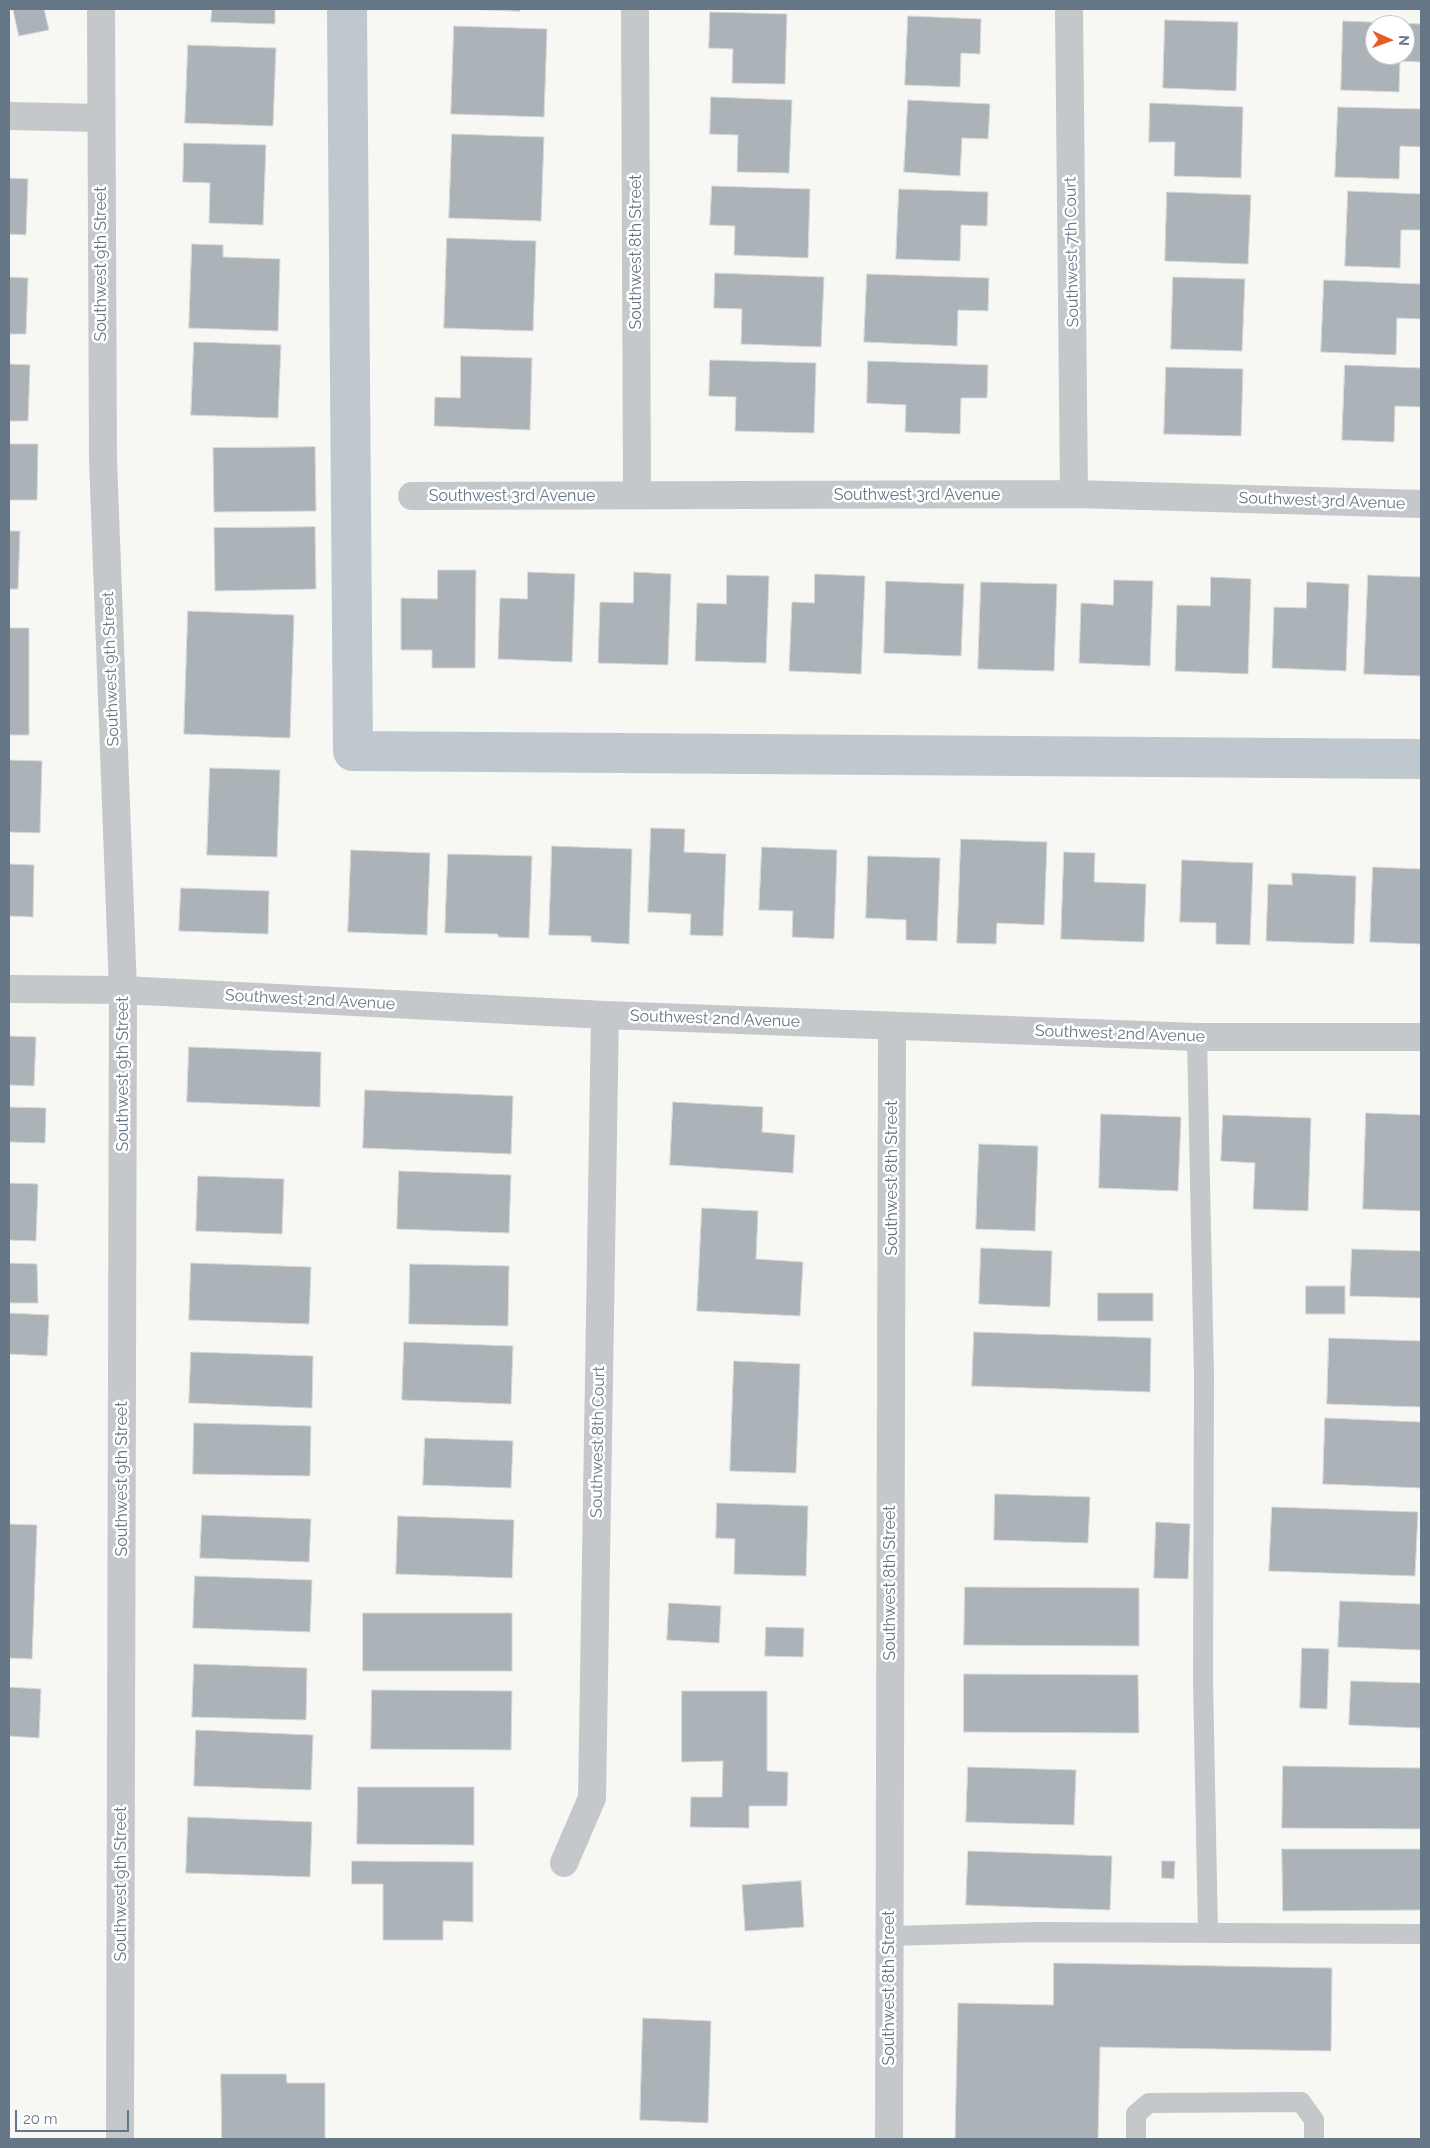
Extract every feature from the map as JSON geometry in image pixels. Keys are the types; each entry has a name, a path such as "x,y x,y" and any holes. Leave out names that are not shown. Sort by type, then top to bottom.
{"street":[{"name":"Southwest 9th Street","path":"101,9 103,460 123,990 120,2139"},
{"name":"Southwest 8th Street","path":"635,9 637,495"},
{"name":"Southwest 7th Court","path":"1069,9 1074,494"},
{"path":"9,116 100,118"},
{"name":"Southwest 3rd Avenue","path":"412,496 1074,494 1421,504"},
{"name":"Southwest 2nd Avenue","path":"9,989 123,990 605,1014 1197,1037 1421,1037"},
{"name":"Southwest 8th Court","path":"564,1863 592,1798 605,1014"},
{"name":"Southwest 8th Street","path":"889,2139 892,1026"}],"lane":[{"path":"1197,1037 1204,1376 1203,1679 1208,1933"},
{"path":"889,1936 1038,1932 1421,1934"},
{"path":"1136,2139 1136,2114 1149,2103 1301,2102 1314,2120 1314,2139"}],"building":[{"path":"13,9 44,9 49,30 19,36"},
{"path":"212,9 275,9 275,24 211,22"},
{"path":"461,9 520,9 520,11"},
{"path":"710,12 787,14 785,84 732,83 733,49 709,48"},
{"path":"908,16 981,19 980,54 961,53 960,87 905,85"},
{"path":"1165,20 1238,22 1236,91 1163,88"},
{"path":"1343,21 1365,22 1365,65 1400,65 1399,92 1341,90"},
{"path":"1415,24 1421,24 1421,62 1415,62"},
{"path":"454,26 547,29 544,117 451,114"},
{"path":"188,45 276,48 273,126 185,123"},
{"path":"711,97 792,100 789,173 737,172 738,135 710,134"},
{"path":"908,100 990,104 988,139 962,138 960,176 904,172"},
{"path":"1150,103 1243,107 1241,178 1174,176 1175,142 1149,142"},
{"path":"1338,107 1421,109 1421,147 1400,146 1399,179 1335,177"},
{"path":"452,134 544,137 541,221 449,218"},
{"path":"184,143 266,145 263,225 209,223 210,183 183,182"},
{"path":"9,178 28,179 26,235 9,234"},
{"path":"712,186 810,189 808,258 734,255 735,226 710,225"},
{"path":"899,189 988,192 987,226 961,225 960,261 896,259"},
{"path":"1348,191 1421,194 1421,230 1401,230 1400,268 1345,266"},
{"path":"1167,192 1251,195 1248,264 1165,261"},
{"path":"447,238 536,241 533,331 444,328"},
{"path":"192,244 223,245 223,257 280,259 278,331 189,328"},
{"path":"715,273 824,277 821,347 741,344 742,309 714,308"},
{"path":"867,274 989,278 988,311 958,310 957,346 864,342"},
{"path":"9,277 28,278 26,334 9,334"},
{"path":"1173,277 1245,279 1242,351 1171,349"},
{"path":"1324,280 1421,284 1421,319 1397,318 1396,355 1321,352"},
{"path":"194,342 281,345 278,418 191,415"},
{"path":"461,356 532,358 530,430 434,426 435,397 460,398"},
{"path":"710,360 816,363 814,433 735,431 736,397 709,396"},
{"path":"868,361 988,365 987,398 961,398 960,434 905,432 906,405 867,403"},
{"path":"9,364 30,365 28,421 9,421"},
{"path":"1345,365 1421,368 1421,407 1395,406 1394,442 1342,440"},
{"path":"1166,367 1243,369 1241,436 1164,434"},
{"path":"9,444 38,444 37,500 9,500"},
{"path":"315,447 316,511 214,512 213,448"},
{"path":"315,527 316,589 215,591 214,528"},
{"path":"9,531 20,531 18,589 9,589"},
{"path":"438,570 476,570 475,668 432,668 432,650 401,650 401,598 437,599"},
{"path":"528,572 575,574 572,662 498,659 500,598 527,599"},
{"path":"634,572 671,574 668,665 598,663 600,602 633,603"},
{"path":"815,574 865,576 861,674 789,671 792,602 814,603"},
{"path":"727,575 769,576 766,663 695,661 697,603 726,604"},
{"path":"1368,575 1421,577 1421,676 1364,674"},
{"path":"1211,577 1251,579 1248,674 1175,671 1177,605 1210,606"},
{"path":"1114,580 1153,581 1150,666 1079,663 1081,603 1113,605"},
{"path":"886,581 964,584 961,656 884,653"},
{"path":"981,582 1057,584 1054,671 978,669"},
{"path":"1307,582 1349,584 1346,671 1272,668 1274,607 1306,608"},
{"path":"188,611 294,615 290,738 184,734"},
{"path":"9,628 29,628 29,735 9,735"},
{"path":"9,760 42,761 40,833 9,832"},
{"path":"210,768 280,770 277,857 207,855"},
{"path":"651,828 685,829 684,852 726,854 723,936 690,935 691,914 648,912"},
{"path":"961,839 1047,842 1044,925 997,923 996,944 957,943"},
{"path":"552,846 632,849 629,944 591,942 591,936 549,935"},
{"path":"762,847 837,850 834,939 792,937 793,911 759,910"},
{"path":"351,850 430,853 427,935 348,932"},
{"path":"1064,852 1095,853 1094,882 1146,884 1144,942 1061,939"},
{"path":"448,854 532,856 529,938 498,937 498,934 445,933"},
{"path":"868,856 940,858 937,941 906,940 906,920 866,918"},
{"path":"1182,860 1253,863 1250,945 1216,944 1216,923 1180,922"},
{"path":"9,864 34,865 33,917 9,916"},
{"path":"1373,867 1421,869 1421,944 1370,942"},
{"path":"1292,873 1356,876 1354,944 1266,941 1268,884 1292,885"},
{"path":"181,888 269,891 268,934 179,931"},
{"path":"9,1036 36,1037 34,1086 9,1085"},
{"path":"189,1047 321,1052 320,1107 187,1102"},
{"path":"365,1090 513,1096 511,1154 363,1148"},
{"path":"673,1102 763,1107 762,1132 795,1135 793,1173 670,1165"},
{"path":"9,1107 46,1108 45,1143 9,1142"},
{"path":"1366,1113 1421,1115 1421,1211 1363,1209"},
{"path":"1101,1114 1181,1117 1178,1191 1099,1188"},
{"path":"1223,1115 1311,1118 1308,1211 1253,1209 1255,1163 1221,1161"},
{"path":"979,1144 1038,1146 1035,1231 976,1229"},
{"path":"399,1171 511,1175 509,1233 397,1229"},
{"path":"198,1176 284,1179 282,1234 196,1231"},
{"path":"9,1183 38,1184 36,1241 9,1240"},
{"path":"702,1208 758,1211 756,1259 803,1262 800,1316 697,1311"},
{"path":"981,1248 1052,1251 1050,1307 979,1304"},
{"path":"1352,1249 1421,1251 1421,1298 1350,1296"},
{"path":"9,1263 37,1264 38,1303 9,1303"},
{"path":"191,1263 311,1267 309,1324 189,1320"},
{"path":"410,1264 509,1266 508,1326 409,1324"},
{"path":"1306,1286 1345,1286 1345,1314 1306,1314"},
{"path":"1098,1293 1153,1293 1153,1321 1098,1321"},
{"path":"9,1313 49,1315 47,1356 9,1354"},
{"path":"974,1332 1151,1338 1150,1392 972,1386"},
{"path":"1329,1338 1421,1341 1421,1407 1327,1404"},
{"path":"404,1342 513,1346 511,1404 402,1400"},
{"path":"191,1352 313,1356 312,1408 189,1403"},
{"path":"734,1361 800,1364 796,1473 730,1471"},
{"path":"1325,1418 1421,1422 1421,1488 1323,1484"},
{"path":"194,1423 311,1426 310,1476 193,1474"},
{"path":"425,1438 513,1441 511,1488 423,1485"},
{"path":"995,1494 1090,1497 1088,1543 994,1540"},
{"path":"717,1503 808,1506 806,1576 734,1574 735,1539 716,1538"},
{"path":"1272,1507 1418,1512 1415,1576 1269,1571"},
{"path":"202,1515 311,1519 309,1562 200,1558"},
{"path":"398,1516 514,1520 512,1578 396,1574"},
{"path":"1156,1522 1190,1524 1188,1579 1154,1578"},
{"path":"9,1524 37,1525 32,1659 9,1658"},
{"path":"195,1576 312,1580 310,1632 193,1628"},
{"path":"965,1587 1139,1588 1139,1646 964,1645"},
{"path":"1340,1601 1421,1604 1421,1650 1338,1647"},
{"path":"669,1603 721,1606 719,1643 667,1640"},
{"path":"363,1613 512,1613 512,1671 363,1671"},
{"path":"766,1627 804,1628 803,1657 765,1656"},
{"path":"1302,1648 1329,1649 1327,1709 1300,1708"},
{"path":"194,1664 307,1668 306,1720 192,1717"},
{"path":"964,1674 1138,1675 1139,1733 964,1732"},
{"path":"1351,1681 1421,1683 1421,1728 1349,1725"},
{"path":"9,1687 41,1689 39,1738 9,1736"},
{"path":"372,1690 512,1691 511,1750 371,1749"},
{"path":"682,1691 767,1691 767,1771 788,1772 787,1806 749,1806 749,1828 690,1827 691,1797 722,1797 723,1761 682,1762"},
{"path":"196,1730 313,1735 311,1790 194,1786"},
{"path":"1283,1766 1421,1768 1421,1829 1282,1828"},
{"path":"968,1767 1076,1770 1074,1825 966,1822"},
{"path":"358,1787 474,1787 474,1845 357,1844"},
{"path":"188,1817 312,1822 310,1877 186,1873"},
{"path":"1282,1849 1421,1849 1421,1910 1283,1911"},
{"path":"968,1851 1112,1856 1110,1910 966,1905"},
{"path":"352,1861 473,1862 473,1922 443,1921 443,1940 383,1940 383,1884 352,1884"},
{"path":"1162,1861 1175,1861 1174,1879 1162,1878"},
{"path":"801,1881 804,1927 745,1931 742,1885"},
{"path":"1054,1963 1332,1968 1331,2051 1100,2047 1098,2139 955,2139 958,2003 1053,2005"},
{"path":"643,2018 711,2021 708,2123 640,2120"},
{"path":"221,2074 286,2074 287,2083 325,2083 325,2139 222,2139"}],"waterway":[{"path":"347,9 353,751 1421,759"}]}
